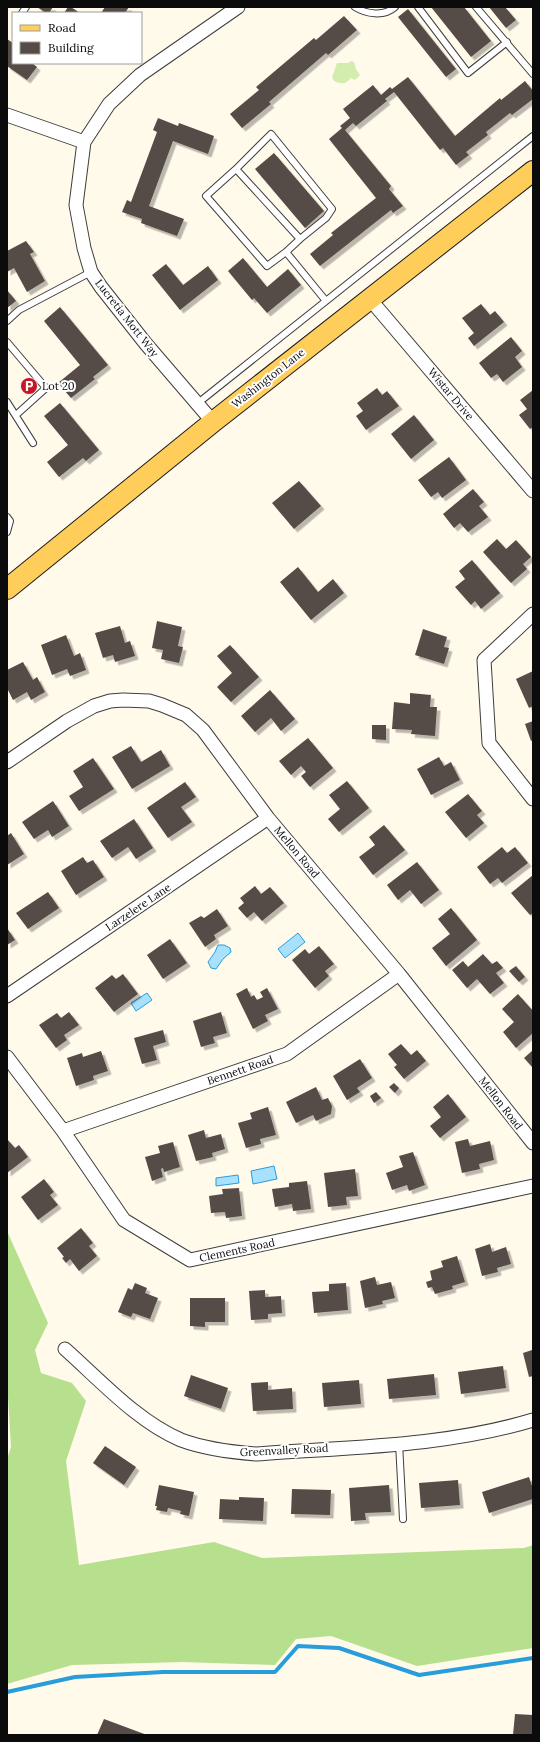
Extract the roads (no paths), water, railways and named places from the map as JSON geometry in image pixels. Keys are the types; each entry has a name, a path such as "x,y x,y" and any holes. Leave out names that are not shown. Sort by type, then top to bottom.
{"main road":[{"name":"Washington Lane","path":"7,589 369,298 528,178"}],"street":[{"name":"Lucretia Mott Way","path":"213,422 146,344 91,272 84,248 76,205 84,142 109,104 140,74 238,7"},
{"path":"7,115 84,142"},
{"name":"Wistar Drive","path":"369,298 533,491"},
{"path":"533,614 484,660 489,743 533,799"},
{"name":"Mellon Road","path":"7,762 67,721 94,706 123,700 149,702 162,704 186,715 203,730 268,818 399,974 533,1143"},
{"name":"Larzelere Lane","path":"7,996 268,818"},
{"name":"Bennett Road","path":"63,1131 287,1054 399,974"},
{"name":"Clements Road","path":"7,1057 63,1131 124,1220 190,1260 533,1186"},
{"name":"Greenvalley Road","path":"65,1349 130,1407 148,1421 180,1439 235,1453 256,1454 399,1443 470,1435 533,1420"}],"lane":[{"path":"355,7 360,10 377,14 392,10 395,7"},
{"path":"418,7 468,72 507,42"},
{"path":"476,7 533,74"},
{"path":"271,134 332,209 326,218 286,252 266,266 206,196 236,169 271,134"},
{"path":"198,403 533,136"},
{"path":"236,169 300,239"},
{"path":"286,252 326,301"},
{"path":"7,321 19,310 91,272"},
{"path":"7,342 46,388 16,415"},
{"path":"7,402 33,443"},
{"path":"7,517 10,521 7,532"},
{"path":"399,1443 403,1519"}],"water":[{"path":"298,933 305,942 285,958 278,949"},
{"path":"218,945 224,945 230,948 231,952 223,959 216,969 211,968 208,962"},
{"path":"147,993 152,1000 136,1011 131,1003"},
{"path":"274,1166 277,1179 253,1184 251,1171"},
{"path":"238,1175 239,1183 216,1186 216,1178"}],"waterway":[{"path":"7,1692 75,1677 163,1672 275,1672 298,1646 339,1648 419,1675 533,1658"}],"place":[{"name":"Lot 20","path":"29,386"}]}
